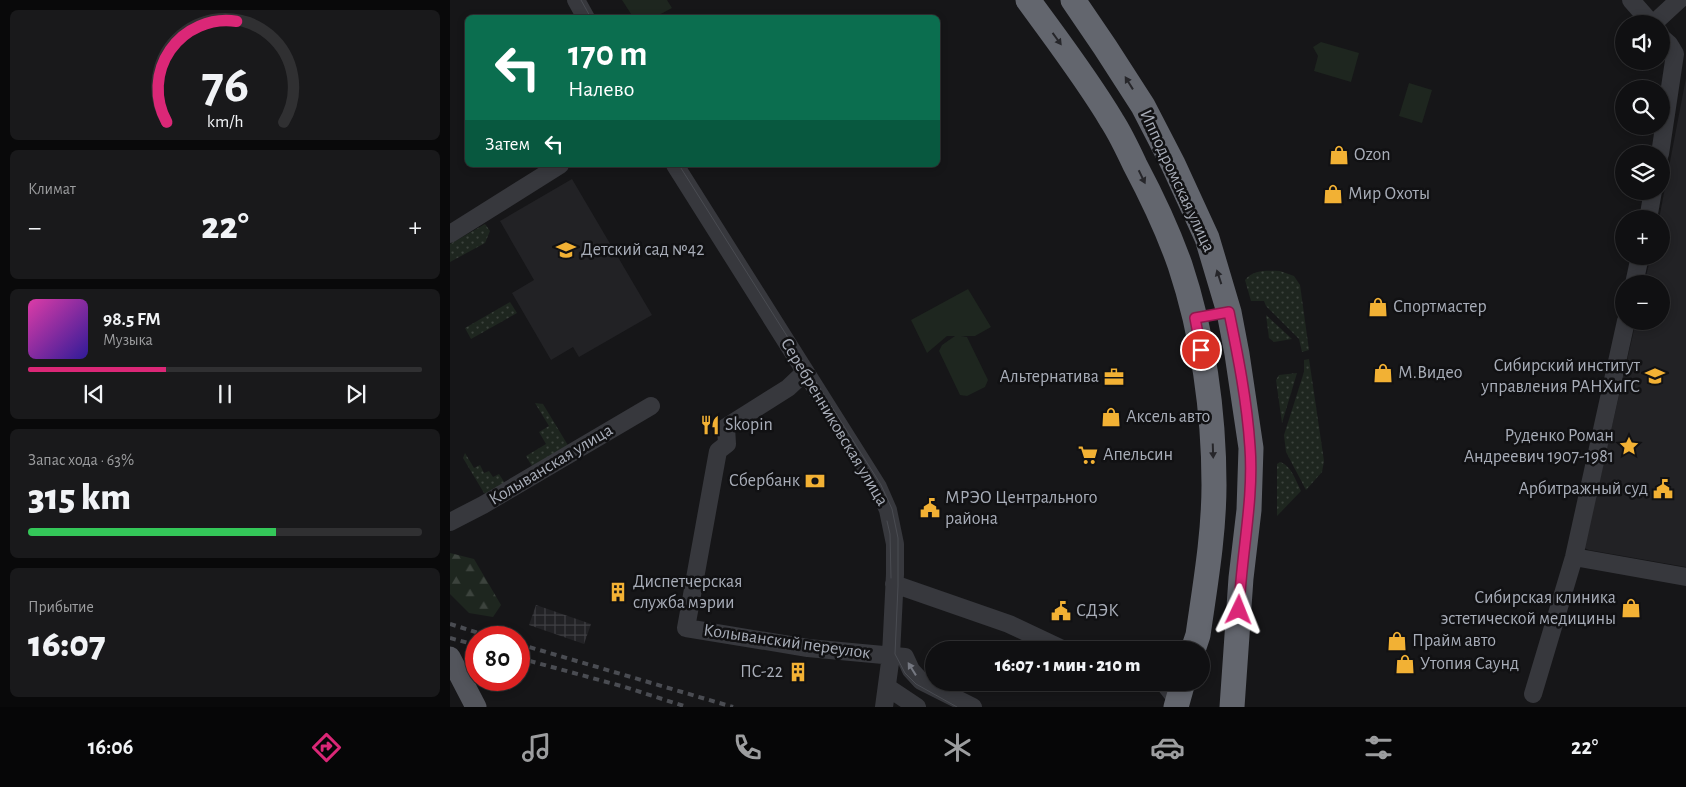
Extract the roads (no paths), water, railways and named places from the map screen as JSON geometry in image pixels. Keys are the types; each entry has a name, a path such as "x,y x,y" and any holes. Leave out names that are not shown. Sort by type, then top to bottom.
{"highway":[{"name":"Ипподромская улица","path":"1028,0 1076,65 1113,122 1143,180 1180,265 1195,318 1204,366 1213,438 1214,486 1211,537 1193,641"},
{"name":"Ипподромская улица","path":"1073,0 1144,106 1207,238 1229,312 1251,448 1249,510 1241,578 1232,707"},
{"path":"1195,318 1229,312"},
{"path":"1176,707 1180,691"}],"main road":[{"path":"1220,707 1238,625"},
{"path":"450,657 476,707"},
{"path":"1187,707 1190,691"}],"street":[{"path":"576,0 584,15"},
{"path":"1631,0 1645,15"},
{"path":"1663,15 1679,0"},
{"path":"1661,145 1675,54 1670,46"},
{"path":"450,234 557,167"},
{"name":"Серебренниковская улица","path":"676,167 878,487 888,510 894,536 894,584 891,655 884,707"},
{"path":"1533,694 1574,557 1624,330"},
{"name":"Колыванский переулок","path":"805,372 788,388 726,427 727,444 718,451 686,628 808,648 891,655"},
{"name":"Колыванская улица","path":"450,522 483,505 651,406"},
{"path":"1574,557 1686,577"},
{"path":"894,584 1009,624 1045,641"},
{"path":"891,655 905,657 911,670 921,681 973,707"},
{"path":"887,686 916,707"},
{"path":"1170,691 1174,696 1176,707"}],"tram line":[{"path":"581,0 589,15"},
{"path":"680,167 881,485 892,509 898,538 895,654 905,673 916,684 957,707"},
{"path":"887,521 890,534 891,578"}],"railway":[{"path":"450,624 465,629"},
{"path":"450,638 465,642"},
{"path":"530,647 733,707"},
{"path":"530,661 625,687 687,707"}],"place":[{"name":"Ozon","path":"1339,155"},
{"name":"Мир Охоты","path":"1333,194"},
{"name":"Детский сад №42","path":"566,250"},
{"name":"Спортмастер","path":"1378,307"},
{"name":"М.Видео","path":"1383,373"},
{"name":"Сибирский институт управления РАНХиГС","path":"1655,376"},
{"name":"Альтернатива","path":"1114,377"},
{"name":"Аксель авто","path":"1111,417"},
{"name":"Skopin","path":"710,425"},
{"name":"Руденко Роман Андреевич 1907-1981","path":"1629,446"},
{"name":"Апельсин","path":"1088,455"},
{"name":"Сбербанк","path":"815,481"},
{"name":"Арбитражный суд","path":"1663,489"},
{"name":"МРЭО Центрального района","path":"930,508"},
{"name":"Диспетчерская служба мэрии","path":"618,592"},
{"name":"Сибирская клиника эстетической медицины","path":"1631,608"},
{"name":"СДЭК","path":"1061,611"},
{"name":"Прайм авто","path":"1397,641"},
{"name":"Утопия Саунд","path":"1405,664"},
{"name":"ПС-22","path":"798,672"}]}
